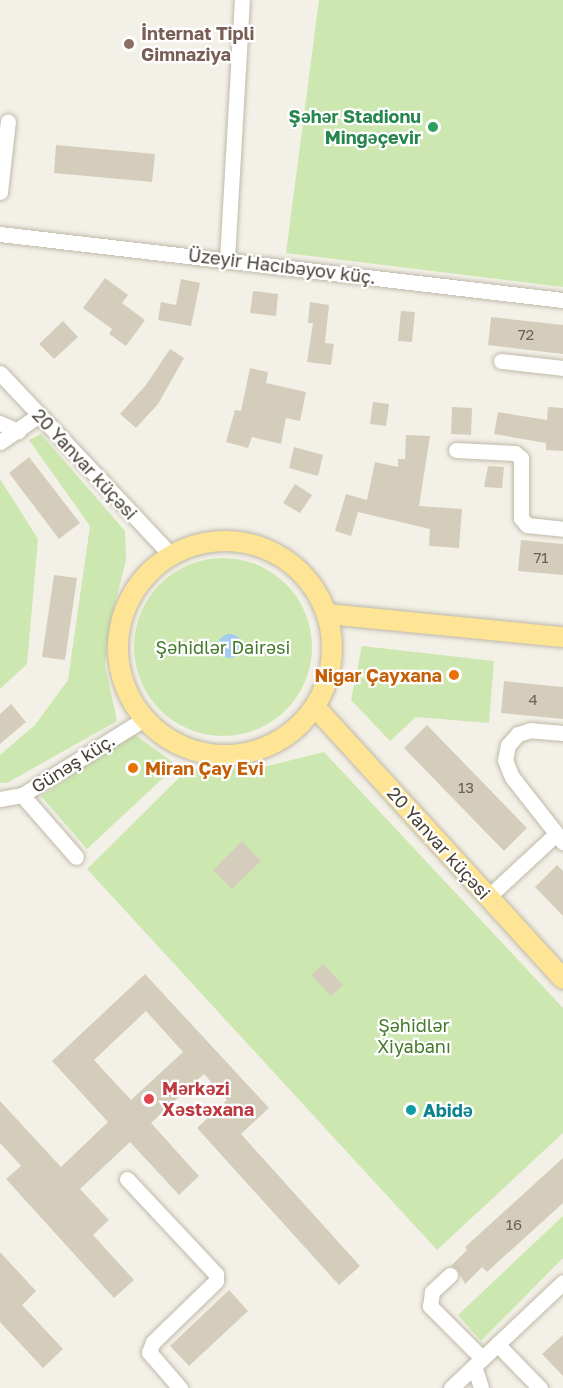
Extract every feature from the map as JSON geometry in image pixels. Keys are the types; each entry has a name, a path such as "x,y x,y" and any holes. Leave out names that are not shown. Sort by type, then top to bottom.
{"main road":[{"path":"222,541 253,544 273,551 306,577 327,614 331,633 330,671 315,707 303,722 274,744 240,754 194,750 172,742 144,719 125,689 118,662 119,630 129,600 140,582 171,555 190,546 222,541"},
{"path":"327,614 563,638"},
{"name":"20 Yanvar küçəsi","path":"315,707 563,980"}],"street":[{"path":"227,259 242,0"},
{"path":"0,192 8,121"},
{"name":"Üzeyir Hacıbəyov küç.","path":"0,234 563,300"},
{"path":"501,361 563,368"},
{"name":"20 Yanvar küçəsi","path":"0,373 171,555"},
{"path":"0,442 39,415"},
{"path":"0,423 18,431"},
{"path":"456,450 515,453 521,458 520,518 527,525 563,529"},
{"name":"Günəş küç.","path":"0,799 22,795 144,719"},
{"path":"488,897 559,838 512,777 505,760 508,745 518,734 531,730 563,733"},
{"path":"22,795 76,857"},
{"path":"127,1179 216,1274 216,1281 153,1342 149,1352 180,1388"},
{"path":"450,1275 432,1292 430,1306 478,1362 481,1388"},
{"path":"452,1388 563,1282"},
{"path":"497,1344 540,1388"}],"green space":[{"name":"Şəhər Stadionu Mingəçevir","path":"319,0 563,0 563,287 286,253"},
{"path":"41,434 125,531 126,560 110,623 105,665 117,721 7,783 0,783 0,755 35,725 68,680 90,526 29,440"},
{"path":"0,479 38,539 27,664 0,689"},
{"name":"Şəhidlər Dairəsi","path":"223,558 257,565 286,584 305,613 312,647 305,681 286,710 257,729 223,736 189,729 160,710 141,681 134,647 141,613 160,584 189,565"},
{"path":"362,646 494,661 489,723 416,717 390,741 351,700"},
{"path":"134,734 177,765 87,849 41,796"},
{"name":"Şəhidlər Xiyabanı","path":"324,752 563,1008 563,1133 437,1250 87,869 188,769 259,768"},
{"path":"563,1216 563,1258 481,1341 458,1315"}],"water":[{"path":"230,634 239,637 242,646 239,655 230,658 221,655 218,646 221,637"}],"building":[{"path":"56,145 155,154 152,182 54,173"},
{"path":"105,278 128,295 122,303 145,320 126,346 109,334 112,329 83,308"},
{"path":"181,279 200,283 191,326 158,320 161,302 176,305"},
{"path":"253,291 278,294 276,316 250,313"},
{"path":"310,302 329,305 325,343 334,344 331,365 307,362 313,323 308,323"},
{"path":"401,311 415,312 412,342 398,341"},
{"path":"491,317 563,325 563,354 488,345"},
{"path":"63,321 78,337 54,359 39,344"},
{"path":"170,349 184,358 158,404 136,428 120,414 146,385"},
{"path":"250,368 268,372 266,383 306,392 300,421 286,418 281,444 252,437 248,448 226,442 235,410 241,411"},
{"path":"373,402 389,404 386,426 370,424"},
{"path":"452,407 472,408 471,435 451,434"},
{"path":"548,407 563,408 563,451 546,450 546,443 494,434 498,412 547,420"},
{"path":"406,435 430,436 419,506 462,509 459,548 429,546 430,529 358,512 351,536 335,531 346,494 367,500 375,462 398,467 398,459 405,459"},
{"path":"294,447 323,455 318,476 289,468"},
{"path":"29,457 80,523 59,539 9,473"},
{"path":"488,466 504,467 502,488 484,487"},
{"path":"295,484 312,495 300,513 283,503"},
{"path":"521,540 563,544 563,575 518,571"},
{"path":"54,575 77,578 65,660 42,657"},
{"path":"504,681 563,687 563,719 501,713"},
{"path":"11,704 26,722 0,744 0,714"},
{"path":"427,725 527,828 504,851 404,748"},
{"path":"242,841 261,861 232,889 213,870"},
{"path":"557,865 563,871 563,916 535,887"},
{"path":"323,964 343,985 331,996 311,975"},
{"path":"145,974 269,1108 241,1134 360,1266 339,1285 197,1128 227,1100 204,1074 151,1123 199,1176 179,1195 130,1142 80,1189 109,1220 93,1235 134,1280 114,1298 6,1179 21,1166 0,1143 0,1101 61,1167 108,1122 52,1061","holes":["146,1011 183,1052 131,1100 94,1060"]},
{"path":"563,1158 563,1203 487,1272 482,1267 465,1284 457,1269 451,1266 467,1250 465,1247"},
{"path":"0,1252 36,1291 22,1305 63,1349 43,1368 0,1322"},
{"path":"229,1290 248,1311 189,1366 170,1346"},
{"path":"563,1335 563,1376 542,1354"}],"place":[{"name":"İnternat Tipli Gimnaziya","path":"129,44"},
{"name":"Şəhər Stadionu Mingəçevir","path":"433,127"},
{"name":"Nigar Çayxana","path":"454,675"},
{"name":"Miran Çay Evi","path":"133,768"},
{"name":"Mərkəzi Xəstəxana","path":"149,1099"},
{"name":"Abidə","path":"411,1110"}]}
